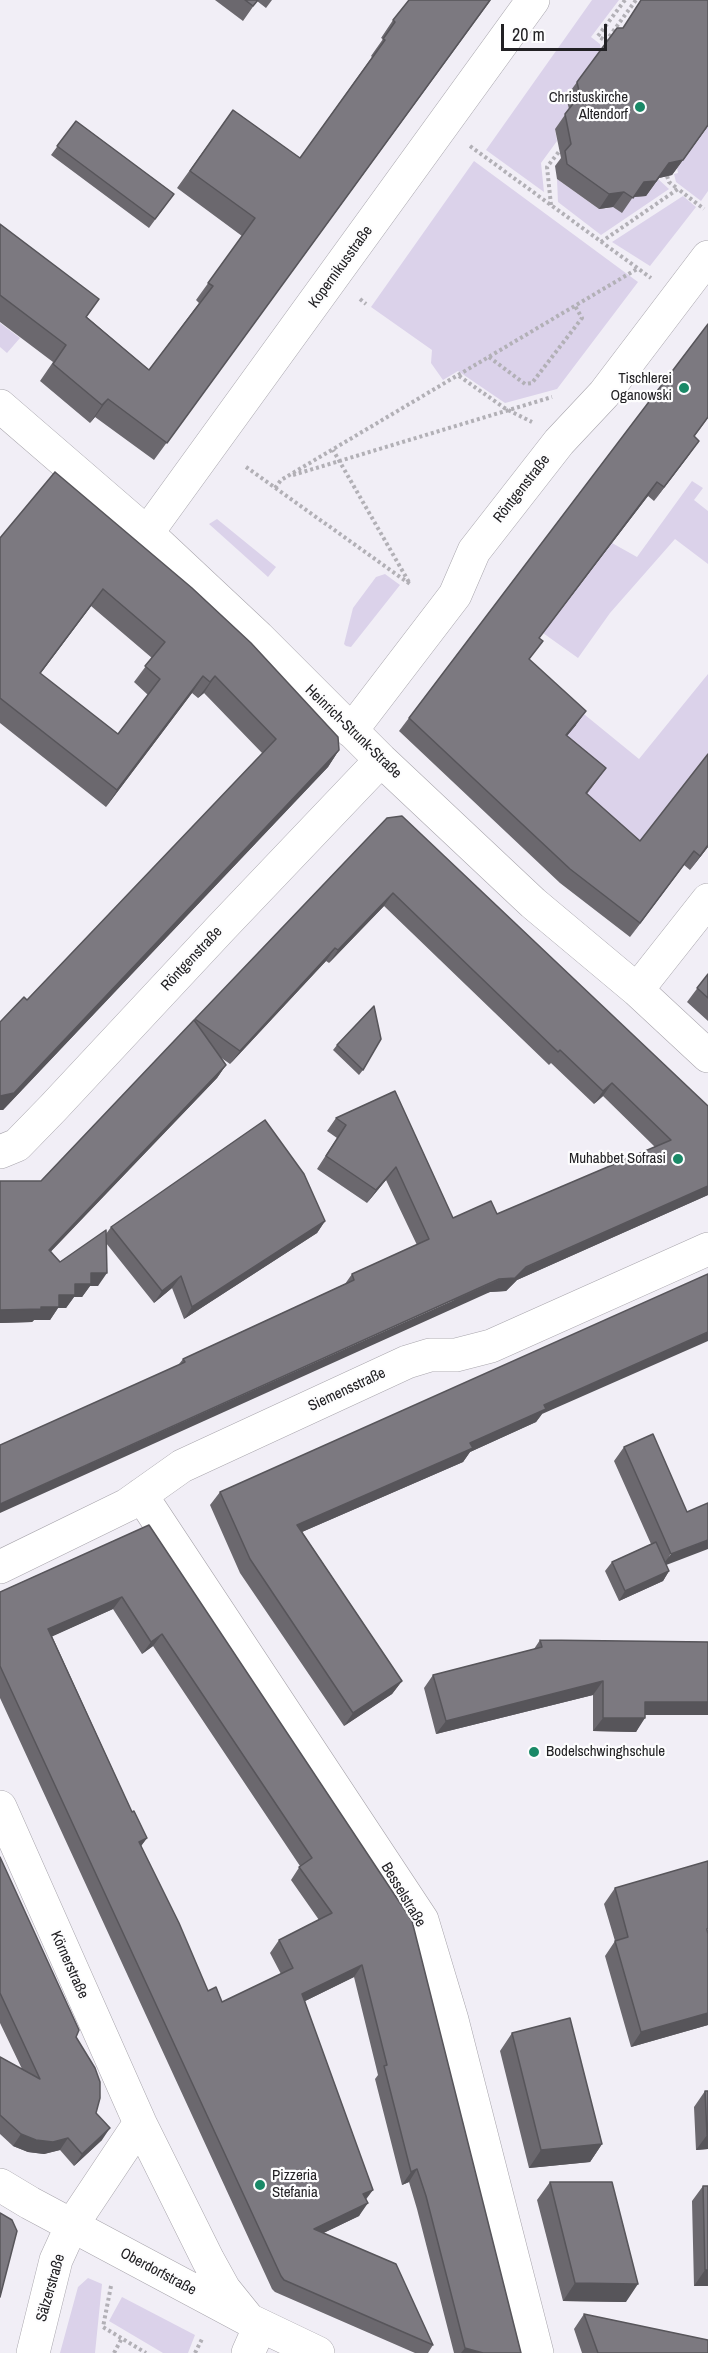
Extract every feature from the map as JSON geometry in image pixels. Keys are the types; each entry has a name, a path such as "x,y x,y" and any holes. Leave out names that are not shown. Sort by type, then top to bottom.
{"street":[{"name":"Kopernikusstraße","path":"147,533 533,0"},
{"name":"Röntgenstraße","path":"351,731 455,595 474,550 559,442 604,394 708,257"},
{"name":"Heinrich-Strunk-Straße","path":"0,406 147,533 258,637 381,760 533,903 637,990 708,1056"},
{"name":"Röntgenstraße","path":"0,1152 17,1145 32,1130 381,760"},
{"path":"637,990 708,900"},
{"name":"Siemensstraße","path":"0,1567 127,1505 182,1466 407,1362 430,1355 456,1355 491,1346 708,1249"},
{"name":"Besselstraße","path":"141,1495 422,1920 452,2020 537,2353"},
{"name":"Körnerstraße","path":"0,1807 140,2123 208,2260 252,2333"},
{"path":"72,2225 140,2123"},
{"name":"Oberdorfstraße","path":"0,2185 72,2225 252,2333 318,2353"},
{"name":"Sälzerstraße","path":"33,2353 56,2260 72,2225"}],"path":[{"path":"625,0 598,36 606,41 636,0"},
{"path":"442,126 678,297"},
{"path":"551,206 547,167 561,149"},
{"path":"667,176 669,182 704,209"},
{"path":"601,242 678,189"},
{"path":"275,488 286,477 637,269"},
{"path":"489,357 525,384 532,383 582,318 575,306"},
{"path":"459,376 506,409 532,423"},
{"path":"286,477 553,396"},
{"path":"246,466 410,584 333,450"},
{"path":"111,2282 103,2327 146,2353"},
{"path":"195,2353 203,2337"},
{"path":"114,2353 122,2338"}],"shaded area":[{"path":"592,0 619,0 591,37 600,44 601,50 571,91 565,93 566,97 570,96 574,103 555,129 557,141 541,163 544,192 486,150"},
{"path":"708,126 708,191 701,201 676,182 674,174 678,173 677,168"},
{"path":"474,161 638,282 557,389 505,403 458,371 443,380 431,363 432,350 371,307"},
{"path":"557,179 599,209 610,208 634,196 646,196 658,179 669,189 601,235 558,202"},
{"path":"683,196 696,207 650,266 612,242"},
{"path":"0,323 20,338 7,353 0,347"},
{"path":"692,481 703,488 694,500 708,511 708,564 675,539 610,613 578,658 543,633 612,543 637,557"},
{"path":"217,519 276,567 268,577 209,524"},
{"path":"385,574 400,585 351,647 346,646 344,644 353,608 376,577"},
{"path":"525,666 639,759 708,674 708,756 626,856 582,800 596,781 493,714"},
{"path":"88,2278 102,2284 95,2353 60,2353 78,2287"},
{"path":"122,2297 195,2335 188,2353 163,2353 109,2321"}],"building":[{"path":"245,0 258,0 253,6"},
{"path":"409,0 490,0 167,443 108,399 102,405 53,364 66,345 0,295 0,224 99,299 86,317 149,370 213,286 208,283 255,218 190,171 233,110 300,158 385,40 383,39 395,22 393,20"},
{"name":"Christuskirche Altendorf","path":"641,0 708,0 708,125 683,160 669,163 656,181 644,182 633,198 624,192 609,194 567,164 565,151 571,144 565,114 580,95 577,82 617,28 623,28"},
{"path":"76,121 174,194 155,219 57,146"},
{"path":"708,324 708,417 694,436 699,441 664,487 657,482 539,638 543,641 529,659 586,711 566,735 606,768 586,793 640,841 708,754 708,845 700,856 694,851 640,923 570,869 409,718"},
{"path":"55,472 192,588 251,643 338,737 339,750 14,1093 0,1096 0,1022 24,997 27,1000 276,739 215,676 210,682 203,676 117,790 0,698 0,538","holes":["103,589 165,642 145,666 160,679 118,734 40,673"]},
{"path":"402,816 708,1106 708,1186 526,1267 515,1278 499,1279 0,1504 0,1445 185,1362 183,1359 354,1280 352,1274 429,1239 396,1167 376,1190 326,1156 346,1125 336,1118 395,1091 453,1218 491,1201 497,1214 671,1140 612,1083 603,1091 560,1050 558,1052 393,893 338,950 335,948 240,1051 195,1019 387,818"},
{"path":"708,974 708,998 697,988"},
{"path":"374,1006 381,1039 363,1070 337,1045"},
{"path":"194,1020 226,1065 49,1250 60,1262 106,1230 107,1273 91,1273 91,1284 75,1284 75,1295 59,1295 59,1307 0,1310 0,1181 41,1181"},
{"path":"265,1120 304,1174 325,1221 192,1307 181,1276 162,1291 111,1227"},
{"path":"708,1274 708,1332 544,1405 546,1409 470,1443 473,1448 297,1525 402,1681 353,1713 250,1559 220,1492"},
{"path":"653,1434 687,1512 708,1503 708,1540 671,1554 624,1447"},
{"path":"149,1525 412,1921 521,2353 483,2353 465,2348 426,2196 417,2169 411,2172 384,2066 387,2065 362,1965 302,1994 373,2190 363,2194 368,2203 314,2229 396,2264 433,2345 284,2280 281,2276 0,1666 0,1592","holes":["122,1597 151,1642 162,1634 312,1858 299,1867 332,1913 279,1940 293,1968 222,2002 216,1987 208,1991 179,1923 139,1842 147,1838 134,1811 132,1812 48,1629"]},
{"path":"656,1542 669,1571 625,1591 612,1562"},
{"path":"540,1640 708,1642 708,1702 645,1702 645,1718 603,1718 603,1681 446,1721 433,1675 542,1647"},
{"path":"0,1857 79,2030 76,2037 95,2068 100,2082 100,2098 96,2113 110,2128 82,2154 68,2138 53,2142 36,2140 21,2134 0,2115 0,2057 40,2079 0,1993"},
{"path":"708,1861 708,2013 641,2032 615,1941 628,1937 615,1888"},
{"path":"570,2018 602,2144 541,2150 512,2033"},
{"path":"705,2091 708,2091 708,2135 707,2135"},
{"path":"550,2182 612,2182 638,2284 575,2283"},
{"path":"703,2186 708,2186 708,2270 705,2270"},
{"path":"0,2213 12,2220 17,2231 0,2297"},
{"path":"584,2314 708,2340 708,2353 598,2353"}],"place":[{"name":"Christuskirche Altendorf","path":"640,107"},
{"name":"Tischlerei Oganowski","path":"684,388"},
{"name":"Muhabbet Sofrasi","path":"678,1159"},
{"name":"Bodelschwinghschule","path":"534,1752"},
{"name":"Pizzeria Stefania","path":"260,2185"}]}
